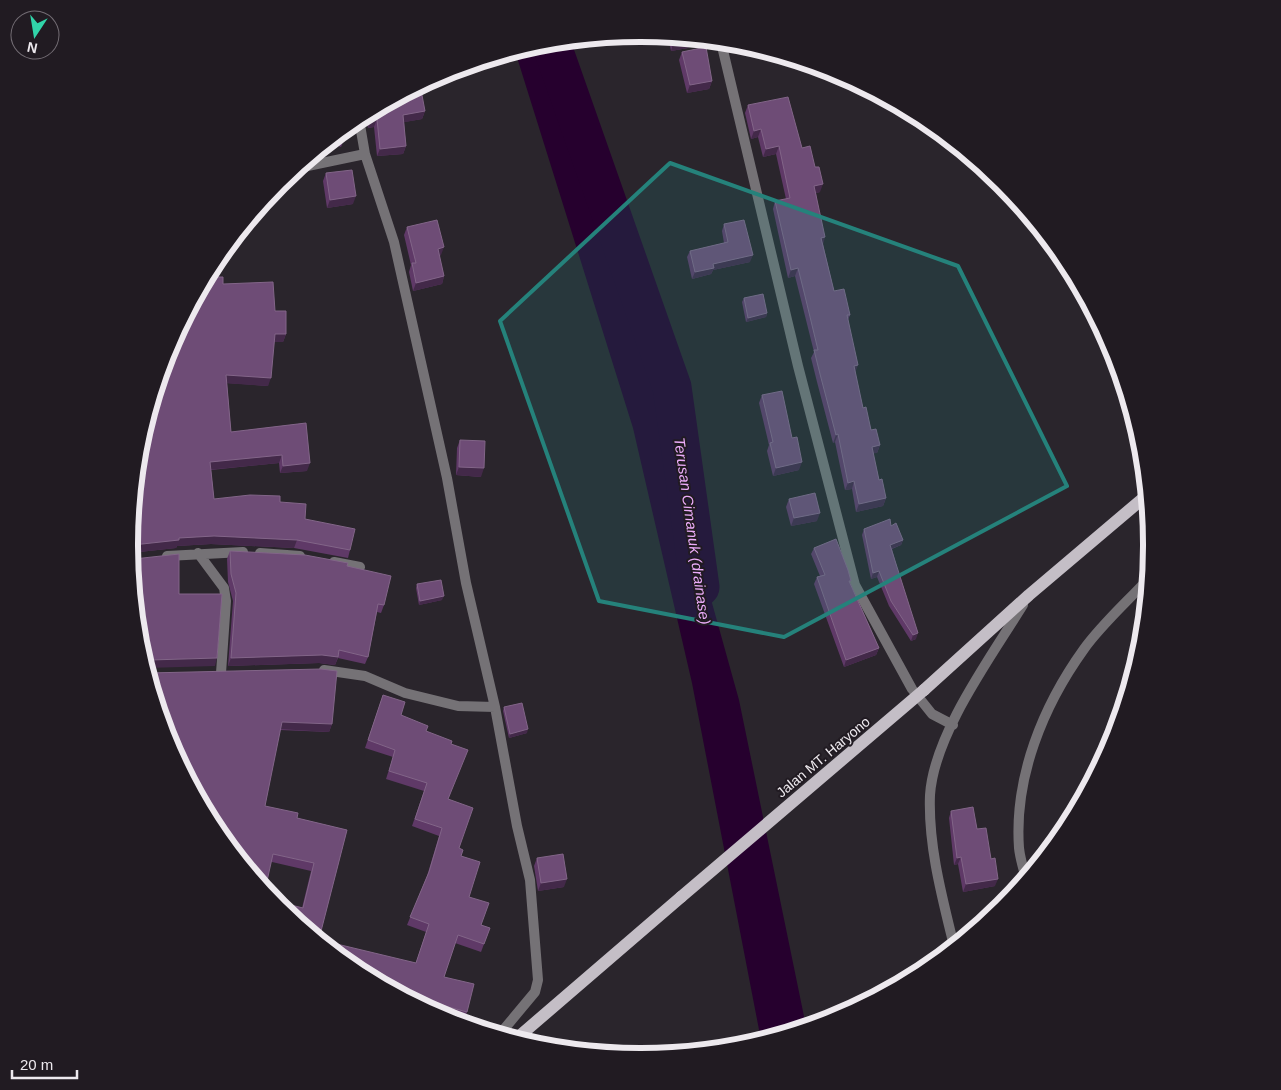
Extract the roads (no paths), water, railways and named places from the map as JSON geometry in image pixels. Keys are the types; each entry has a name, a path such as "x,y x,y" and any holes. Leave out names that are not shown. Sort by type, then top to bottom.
{"main road":[{"name":"Jalan MT. Haryono","path":"523,1033 924,690 1029,595 1141,501"}],"street":[{"path":"723,50 801,375 856,585 912,689 932,714 952,725"},
{"path":"361,127 365,154 394,242 447,478 466,583 495,707 513,807 530,880 538,980 535,992 505,1028"},
{"path":"311,165 365,154"},
{"path":"198,553 224,588 226,600 221,673"},
{"path":"156,557 198,553 284,554 360,567"},
{"path":"1024,869 1019,849 1020,818 1024,782 1035,737 1044,717 1084,649 1141,586"},
{"path":"953,939 931,833 930,794 935,764 952,725 976,680 1029,595"},
{"path":"311,670 365,676 405,693 458,706 495,707"}],"waterway":[{"name":"Terusan Cimanuk (drainase)","path":"554,50 672,387 700,587"}]}
